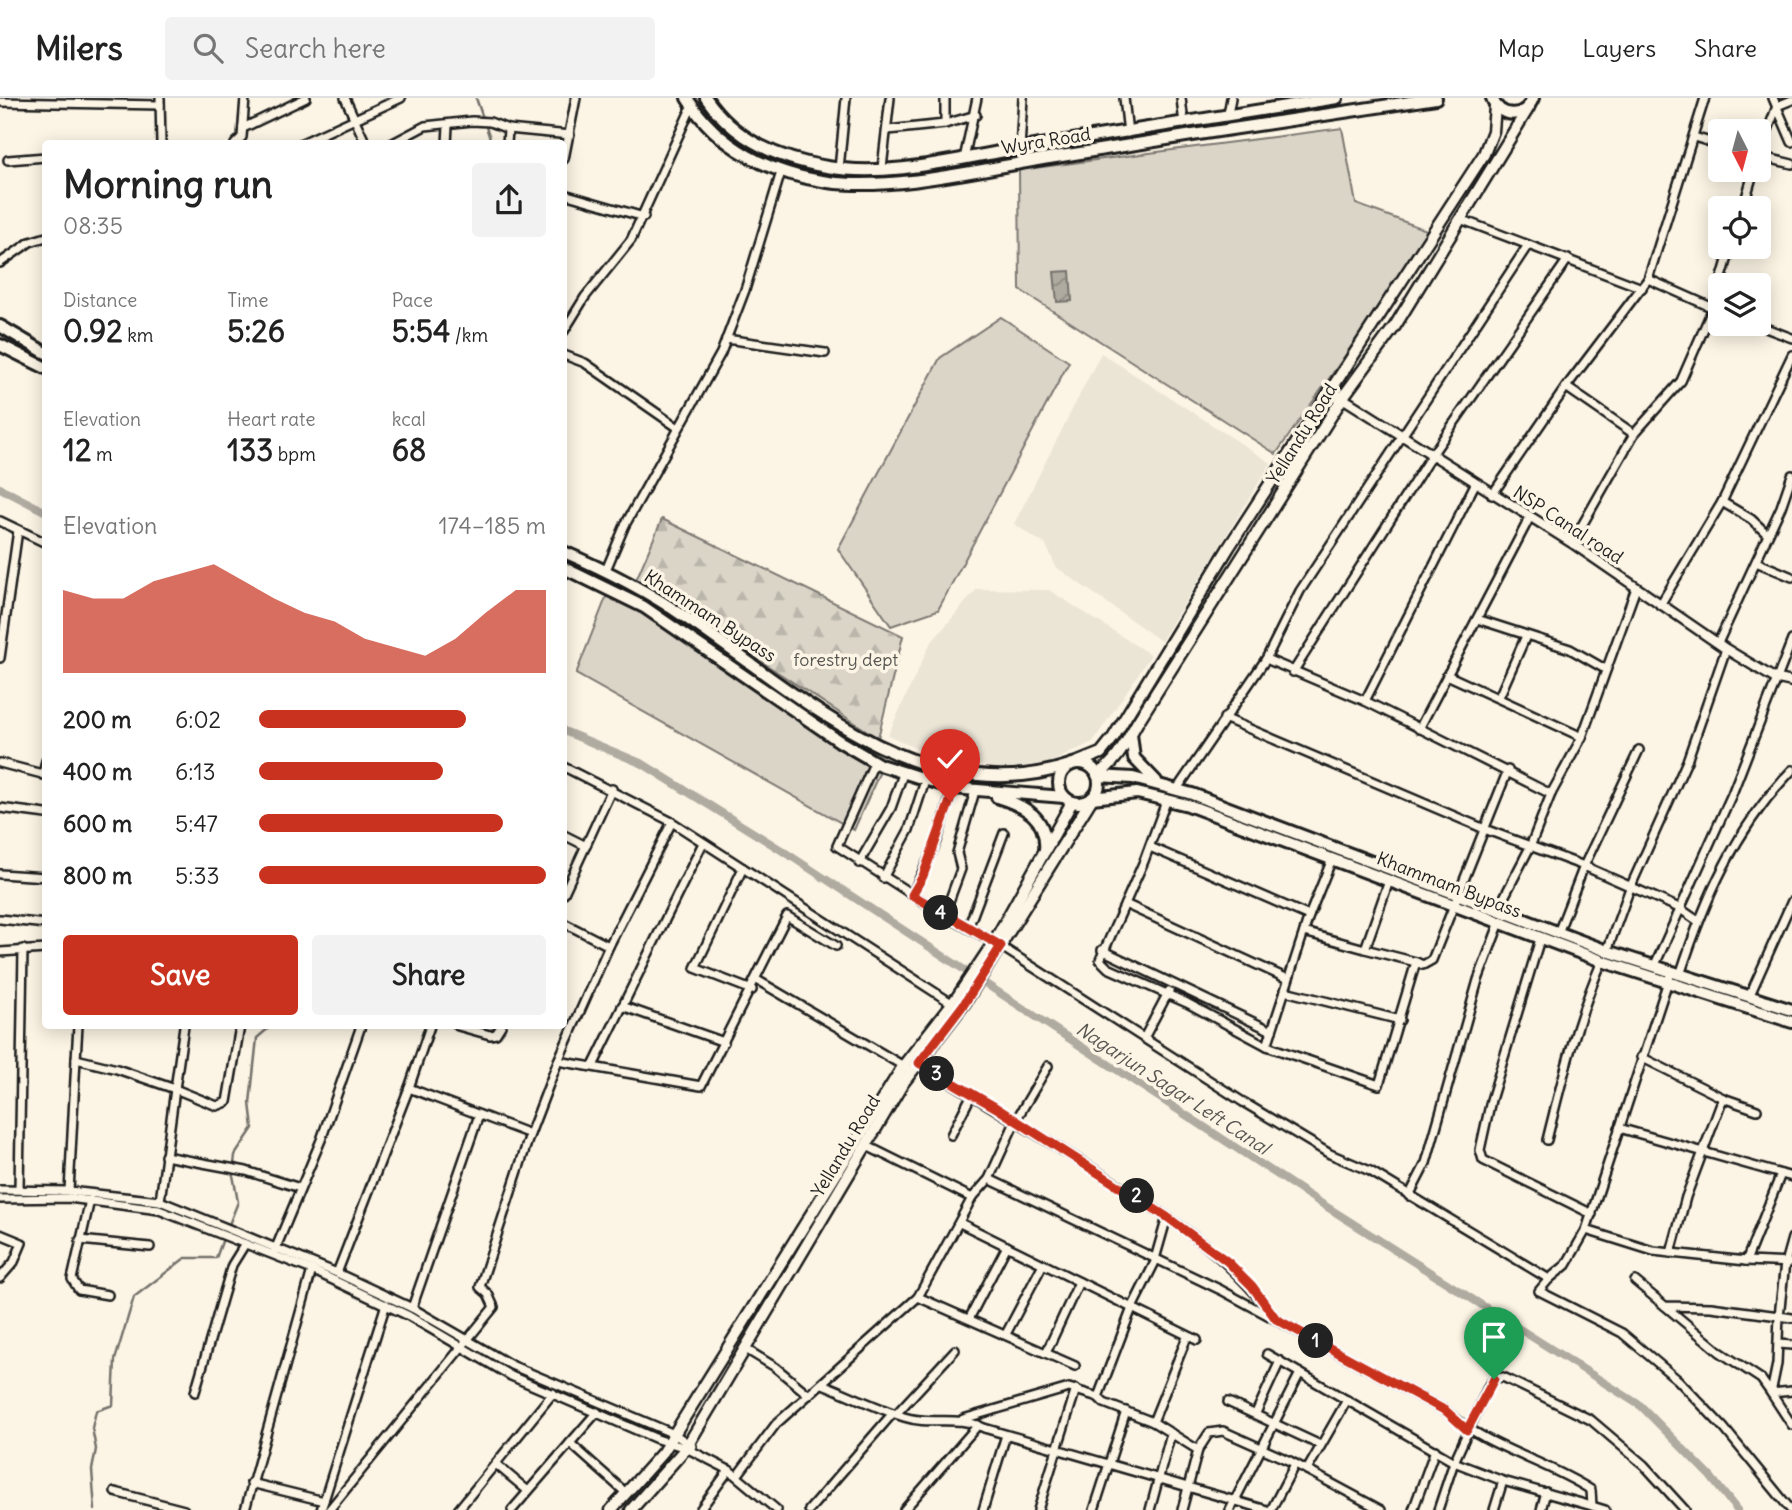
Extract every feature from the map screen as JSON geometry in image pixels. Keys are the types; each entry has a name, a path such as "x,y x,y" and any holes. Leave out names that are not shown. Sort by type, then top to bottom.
{"main road":[{"name":"Wyra Road","path":"706,98 722,119 761,149 785,158 843,169 882,168 964,159 1184,125 1278,103 1337,98"},
{"name":"Wyra Road","path":"689,102 731,145 755,161 781,172 846,183 883,182 963,172 1187,138 1230,127 1436,98"},
{"path":"1492,101 1512,114 1533,101"},
{"name":"Yellandu Road","path":"1073,764 1094,757 1107,746 1330,390 1382,315 1484,154 1493,131 1492,101"},
{"name":"Yellandu Road","path":"1097,775 1112,765 1343,397 1395,326 1533,101"},
{"path":"843,169 846,183"},
{"path":"0,327 42,350"},
{"path":"0,345 42,366"},
{"name":"Khammam Bypass","path":"567,553 606,570 682,614 807,703 886,750 935,768 993,778 1033,776 1073,764"},
{"name":"Khammam Bypass","path":"567,569 644,607 839,741 875,761 904,774 953,788 1068,799"},
{"path":"1131,734 1139,766 1171,792"},
{"path":"1073,764 1088,766 1097,775 1098,788 1092,799 1068,799 1059,779 1073,764"},
{"name":"Khammam Bypass","path":"1097,775 1133,778 1171,792 1457,900 1540,939 1792,1010"},
{"path":"975,791 1011,801 1031,811 1043,826 1045,851"},
{"name":"Khammam Bypass","path":"1092,799 1129,793 1171,792 1389,881 1497,909 1558,933 1604,956 1654,967 1792,1022"},
{"name":"Yellandu Road","path":"998,944 1068,799"},
{"name":"Yellandu Road","path":"611,1510 671,1439 912,1066 990,956 1092,799"},
{"name":"Yellandu Road","path":"631,1510 690,1448 744,1348 912,1066"}],"street":[{"path":"239,140 242,137 245,98"},
{"path":"243,128 306,98"},
{"path":"345,98 364,140"},
{"path":"310,140 401,98"},
{"path":"567,145 576,98"},
{"path":"843,169 846,98"},
{"path":"882,168 890,98"},
{"path":"944,124 945,98"},
{"path":"964,159 976,115 977,98"},
{"path":"1020,149 1023,98"},
{"path":"1124,98 1128,133"},
{"path":"1181,98 1184,125"},
{"path":"1228,114 1231,98"},
{"path":"1492,495 1566,387 1648,279 1705,98"},
{"path":"1773,98 1792,142"},
{"path":"1771,122 1777,106 1792,100"},
{"path":"0,102 160,102 161,140"},
{"path":"567,326 585,297 631,240 644,217 689,102"},
{"path":"888,130 944,124 976,115"},
{"path":"399,140 425,126 472,121 491,122 508,130 569,135"},
{"path":"447,140 449,125"},
{"path":"507,140 508,130"},
{"path":"1694,138 1708,142"},
{"path":"8,160 42,157"},
{"path":"1771,158 1792,164"},
{"path":"606,570 625,525 726,339 746,290 781,172"},
{"path":"567,195 644,217"},
{"path":"1460,219 1642,288"},
{"path":"0,263 30,242 42,238"},
{"path":"1416,962 1379,1085 1267,1046 1167,994 1102,965 1102,950 1150,847 1171,792 1266,659 1300,591 1404,438 1528,244"},
{"path":"1293,672 1431,456 1568,258"},
{"path":"1648,279 1708,306"},
{"path":"1572,543 1634,434 1681,381 1708,328"},
{"path":"1771,330 1792,338"},
{"path":"726,339 825,353"},
{"path":"1660,605 1722,502 1792,355"},
{"path":"567,356 585,363 677,427"},
{"path":"1566,387 1634,434"},
{"name":"NSP Canal road","path":"1330,390 1529,519 1572,543 1726,649 1774,678 1792,682"},
{"path":"1718,643 1781,507 1792,475"},
{"path":"1365,701 1475,484"},
{"path":"1722,502 1751,519 1767,534"},
{"path":"1419,729 1529,519"},
{"path":"0,521 42,541"},
{"path":"0,658 18,530"},
{"path":"1756,562 1792,577"},
{"path":"1497,909 1530,847 1551,794 1582,737 1636,588"},
{"path":"1477,619 1570,649 1605,669"},
{"path":"1499,696 1526,636"},
{"path":"1654,967 1732,794 1774,678 1792,640"},
{"path":"1548,1140 1566,1066 1590,990 1630,888 1687,761 1726,649"},
{"path":"1266,659 1365,701 1508,770 1551,794"},
{"path":"1447,675 1499,696 1582,737"},
{"path":"1224,718 1487,830 1584,866 1679,908 1698,921"},
{"path":"1558,933 1584,866 1639,750"},
{"path":"875,761 837,846 859,863 944,915 998,944 1276,1122 1330,1154 1370,1171 1549,1279"},
{"path":"0,763 42,774"},
{"path":"567,768 672,822 793,903 958,1002"},
{"path":"1304,932 1423,965 1432,960 1487,830 1508,770"},
{"path":"1791,1510 1724,1428 1678,1380 1622,1332 1538,1292 1566,1265 1586,1230 1641,1057 1673,976 1742,830 1765,797 1792,770"},
{"path":"859,863 891,808 904,774"},
{"path":"883,878 909,830 925,781"},
{"path":"912,895 937,841 953,788"},
{"path":"567,881 612,789"},
{"path":"944,915 961,869 957,853 975,791"},
{"path":"0,808 42,813"},
{"path":"329,1510 494,1307 488,1294 480,1287 530,1134 558,1061 609,946 672,822"},
{"path":"968,928 1004,833"},
{"path":"567,836 586,846"},
{"path":"593,1066 703,843"},
{"path":"1150,847 1309,916"},
{"path":"1267,1046 1309,916 1332,859"},
{"path":"743,868 695,968 752,990"},
{"path":"0,874 42,877"},
{"path":"1365,949 1389,881"},
{"path":"1749,997 1792,901"},
{"path":"558,1061 696,1087 705,1084 793,903"},
{"path":"1125,904 1288,979"},
{"path":"787,916 836,946"},
{"path":"0,919 42,924"},
{"path":"1409,1196 1426,1163 1478,980 1500,922"},
{"path":"567,925 609,946"},
{"path":"1540,939 1491,1100 1480,1150 1483,1160 1592,1214"},
{"path":"19,1189 23,949"},
{"path":"0,952 42,949"},
{"path":"1102,950 1272,1031"},
{"path":"757,980 1016,1120 1167,1217 1228,1262 1252,1286 1276,1319"},
{"path":"1144,1038 1172,984"},
{"path":"1285,991 1400,1020"},
{"path":"622,1006 724,1042"},
{"path":"69,1191 78,1029"},
{"path":"160,1201 184,1029"},
{"path":"76,1059 117,1069 217,1106 227,1102 239,1029"},
{"path":"275,1250 360,1029"},
{"path":"337,1273 409,1088 429,1029"},
{"path":"469,1029 490,1035 496,1034 499,1029"},
{"path":"1641,1057 1723,1098 1757,1110"},
{"path":"737,1476 776,1424 918,1297 972,1198 989,1179 1016,1120 1048,1066"},
{"path":"409,1088 530,1134"},
{"path":"951,1135 971,1096"},
{"path":"1671,1253 1702,1152 1723,1098"},
{"path":"412,1308 479,1115"},
{"path":"1619,1128 1792,1178"},
{"path":"865,1144 972,1198"},
{"path":"165,1156 246,1171 300,1188"},
{"path":"1746,1261 1782,1174"},
{"path":"989,1179 1276,1319 1446,1411 1467,1430 1567,1475 1591,1490 1592,1506"},
{"path":"0,1190 69,1191 160,1201 242,1241 386,1304 511,1376 671,1439"},
{"path":"0,1199 90,1200 159,1210 221,1230"},
{"path":"90,1200 74,1260 75,1285 79,1290 108,1295"},
{"path":"1098,1397 1132,1308 1156,1259 1167,1217"},
{"path":"960,1223 1197,1340"},
{"path":"1586,1230 1653,1251 1788,1263"},
{"path":"0,1234 22,1243 14,1262 0,1278"},
{"path":"1771,1393 1779,1343 1779,1316 1792,1238"},
{"path":"80,1240 150,1247"},
{"path":"242,1241 337,1273 412,1308 511,1365 690,1448 729,1470 777,1510"},
{"path":"195,1392 232,1265 242,1241"},
{"path":"969,1319 1007,1246"},
{"path":"1006,1334 1043,1264"},
{"path":"244,1510 312,1270"},
{"path":"1635,1281 1720,1352 1761,1379 1792,1425"},
{"path":"1046,1353 1079,1282"},
{"path":"918,1297 1075,1366"},
{"path":"321,1510 386,1304"},
{"path":"1665,1306 1711,1307 1792,1318"},
{"path":"1153,1422 1187,1337"},
{"path":"1779,1343 1792,1345"},
{"path":"744,1348 775,1367 809,1395"},
{"path":"809,1510 955,1350"},
{"path":"1267,1354 1454,1462 1503,1480 1605,1510"},
{"path":"1256,1413 1280,1361"},
{"path":"1230,1510 1233,1499 1300,1373"},
{"path":"1438,1510 1467,1430 1489,1385 1494,1379 1503,1377 1591,1420 1644,1465 1685,1510"},
{"path":"822,1384 895,1413 926,1421 962,1419 1069,1388 1076,1389 1153,1422 1198,1450"},
{"path":"1038,1510 1076,1389"},
{"path":"1771,1393 1792,1391"},
{"path":"458,1510 553,1393"},
{"path":"1307,1470 1347,1400"},
{"path":"1228,1402 1320,1445"},
{"path":"1094,1510 1125,1411"},
{"path":"512,1510 597,1412"},
{"path":"962,1419 1269,1510 1295,1464"},
{"path":"904,1510 978,1425"},
{"path":"1182,1510 1198,1450 1209,1433 1218,1430 1295,1464 1381,1510"},
{"path":"1150,1510 1171,1433"},
{"path":"984,1510 1006,1434"},
{"path":"570,1443 626,1493"},
{"path":"1413,1510 1435,1450"},
{"path":"497,1465 528,1491"},
{"path":"700,1510 729,1470"},
{"path":"1494,1510 1503,1480"},
{"path":"251,1483 324,1501"},
{"path":"115,1492 155,1507 184,1510"},
{"path":"1541,1510 1546,1492"}],"shaded area":[{"path":"1101,353 1271,463 1161,641 1056,567 1046,545 1014,524"},
{"path":"977,589 1049,590 1151,655 1093,742 1043,766 1014,770 976,765 925,753 888,735 930,644"}],"green space":[{"path":"1342,128 1356,204 1432,232 1276,454 1020,290 1019,170"},
{"path":"1001,317 1069,362 938,610 891,626 838,549 940,358"},
{"name":"forestry dept","path":"662,519 903,636 878,738 636,580"},
{"path":"609,590 881,769 854,830 576,674"}],"water":[{"path":"1070,271 1072,301 1057,302 1054,272"}],"waterway":[{"path":"476,98 491,140"},
{"name":"Nagarjun Sagar Left Canal","path":"0,488 42,510"},
{"name":"Nagarjun Sagar Left Canal","path":"567,732 643,764 786,853 1305,1193 1641,1406 1710,1476 1737,1510"},
{"path":"228,1227 238,1202 233,1175 235,1155 253,1128 250,1103 257,1038 268,1029"},
{"path":"95,1510 92,1470 96,1449 92,1428 96,1411 113,1405 115,1360 134,1297 185,1258 216,1258 224,1236"}],"route":[{"path":"950,801 923,876 912,895 1001,946 964,1004 919,1063 1141,1198 1228,1262 1252,1286 1276,1319 1446,1411 1467,1430 1494,1379"}]}
